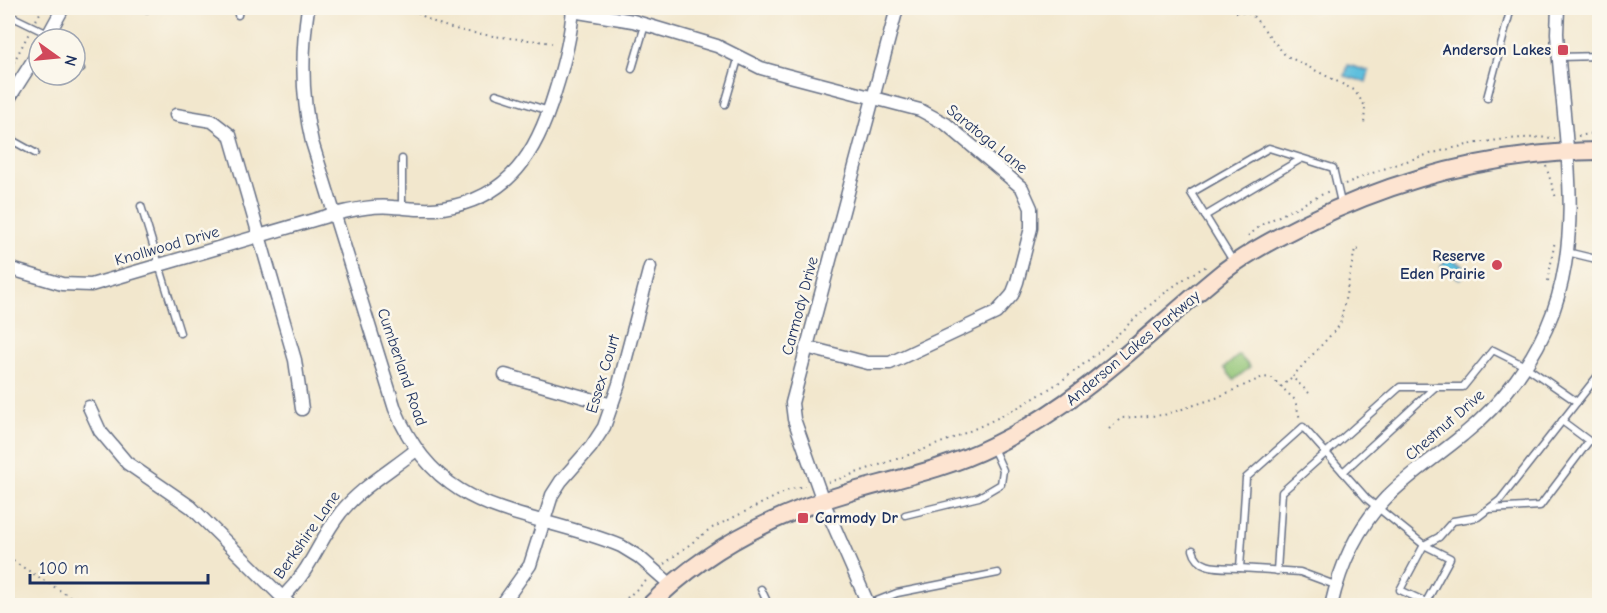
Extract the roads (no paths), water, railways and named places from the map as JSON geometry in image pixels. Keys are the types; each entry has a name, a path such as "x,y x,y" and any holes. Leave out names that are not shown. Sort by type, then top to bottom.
{"street":[{"path":"53,27 63,8"},
{"name":"Cumberland Road","path":"308,8 302,63 306,115 334,214 396,409 416,450 443,480 465,494 489,506 621,546 657,571 670,584"},
{"name":"Carmody Drive","path":"869,605 823,501 794,419 792,403 897,8"},
{"name":"Chestnut Drive","path":"1331,606 1335,585 1347,554 1379,506 1493,408 1525,366 1553,313 1567,252 1570,204 1558,57 1558,8"},
{"name":"Knollwood Drive","path":"8,268 76,286 91,285 334,214 367,207 442,208 466,203 488,194 507,181 536,145 549,111 570,37 572,9"},
{"name":"Saratoga Lane","path":"572,9 645,25 717,46 786,75 920,110 936,118 1022,188 1032,218 1012,295 996,313 898,361 868,363 806,346"},
{"path":"8,100 27,70"},
{"path":"176,115 212,121 227,130 295,360 302,409"},
{"name":"Anderson Lakes Parkway","path":"649,606 670,584 742,535 777,517 823,501 909,478 992,446 1061,407 1103,376 1231,258 1388,188 1446,171 1505,157 1566,151 1599,151"},
{"name":"Essex Court","path":"501,606 530,566 552,495 561,481 591,447 604,427 650,267"},
{"path":"505,375 612,405"},
{"path":"89,406 100,431 128,463 191,507 287,601"},
{"name":"Berkshire Lane","path":"287,601 339,514 357,494 416,450"}],"lane":[{"path":"1486,98 1511,8"},
{"path":"15,18 33,27"},
{"path":"632,69 645,25"},
{"path":"726,104 739,56"},
{"path":"1558,57 1599,56"},
{"path":"496,94 549,111"},
{"path":"8,138 35,153"},
{"path":"1231,258 1191,193 1269,148 1333,168 1342,207"},
{"path":"402,159 402,208"},
{"path":"1205,216 1301,159"},
{"path":"141,206 180,333"},
{"path":"1567,252 1599,260"},
{"path":"1277,571 1282,492 1400,387 1463,387 1493,350 1525,366 1577,402"},
{"path":"1240,568 1246,477 1303,427 1367,499 1379,506 1425,545 1450,558 1426,602 1400,590 1425,545 1439,537 1453,521 1478,518 1500,500 1599,374"},
{"path":"1343,472 1435,387"},
{"path":"1489,509 1540,506 1589,441 1563,422"},
{"path":"904,515 979,497 1001,484 1003,470 992,446"},
{"path":"1193,550 1195,558 1200,563 1300,573 1335,585"},
{"path":"869,605 897,593 998,573"},
{"path":"761,589 769,606"}],"water":[{"path":"1348,65 1369,71 1366,82 1345,76"},
{"path":"1448,257 1467,268 1460,279 1441,267"}],"waterway":[{"path":"8,600 16,606"}],"place":[{"name":"Anderson Lakes","path":"1563,50"},
{"name":"Reserve Eden Prairie","path":"1497,265"},
{"name":"Carmody Dr","path":"803,518"}]}
